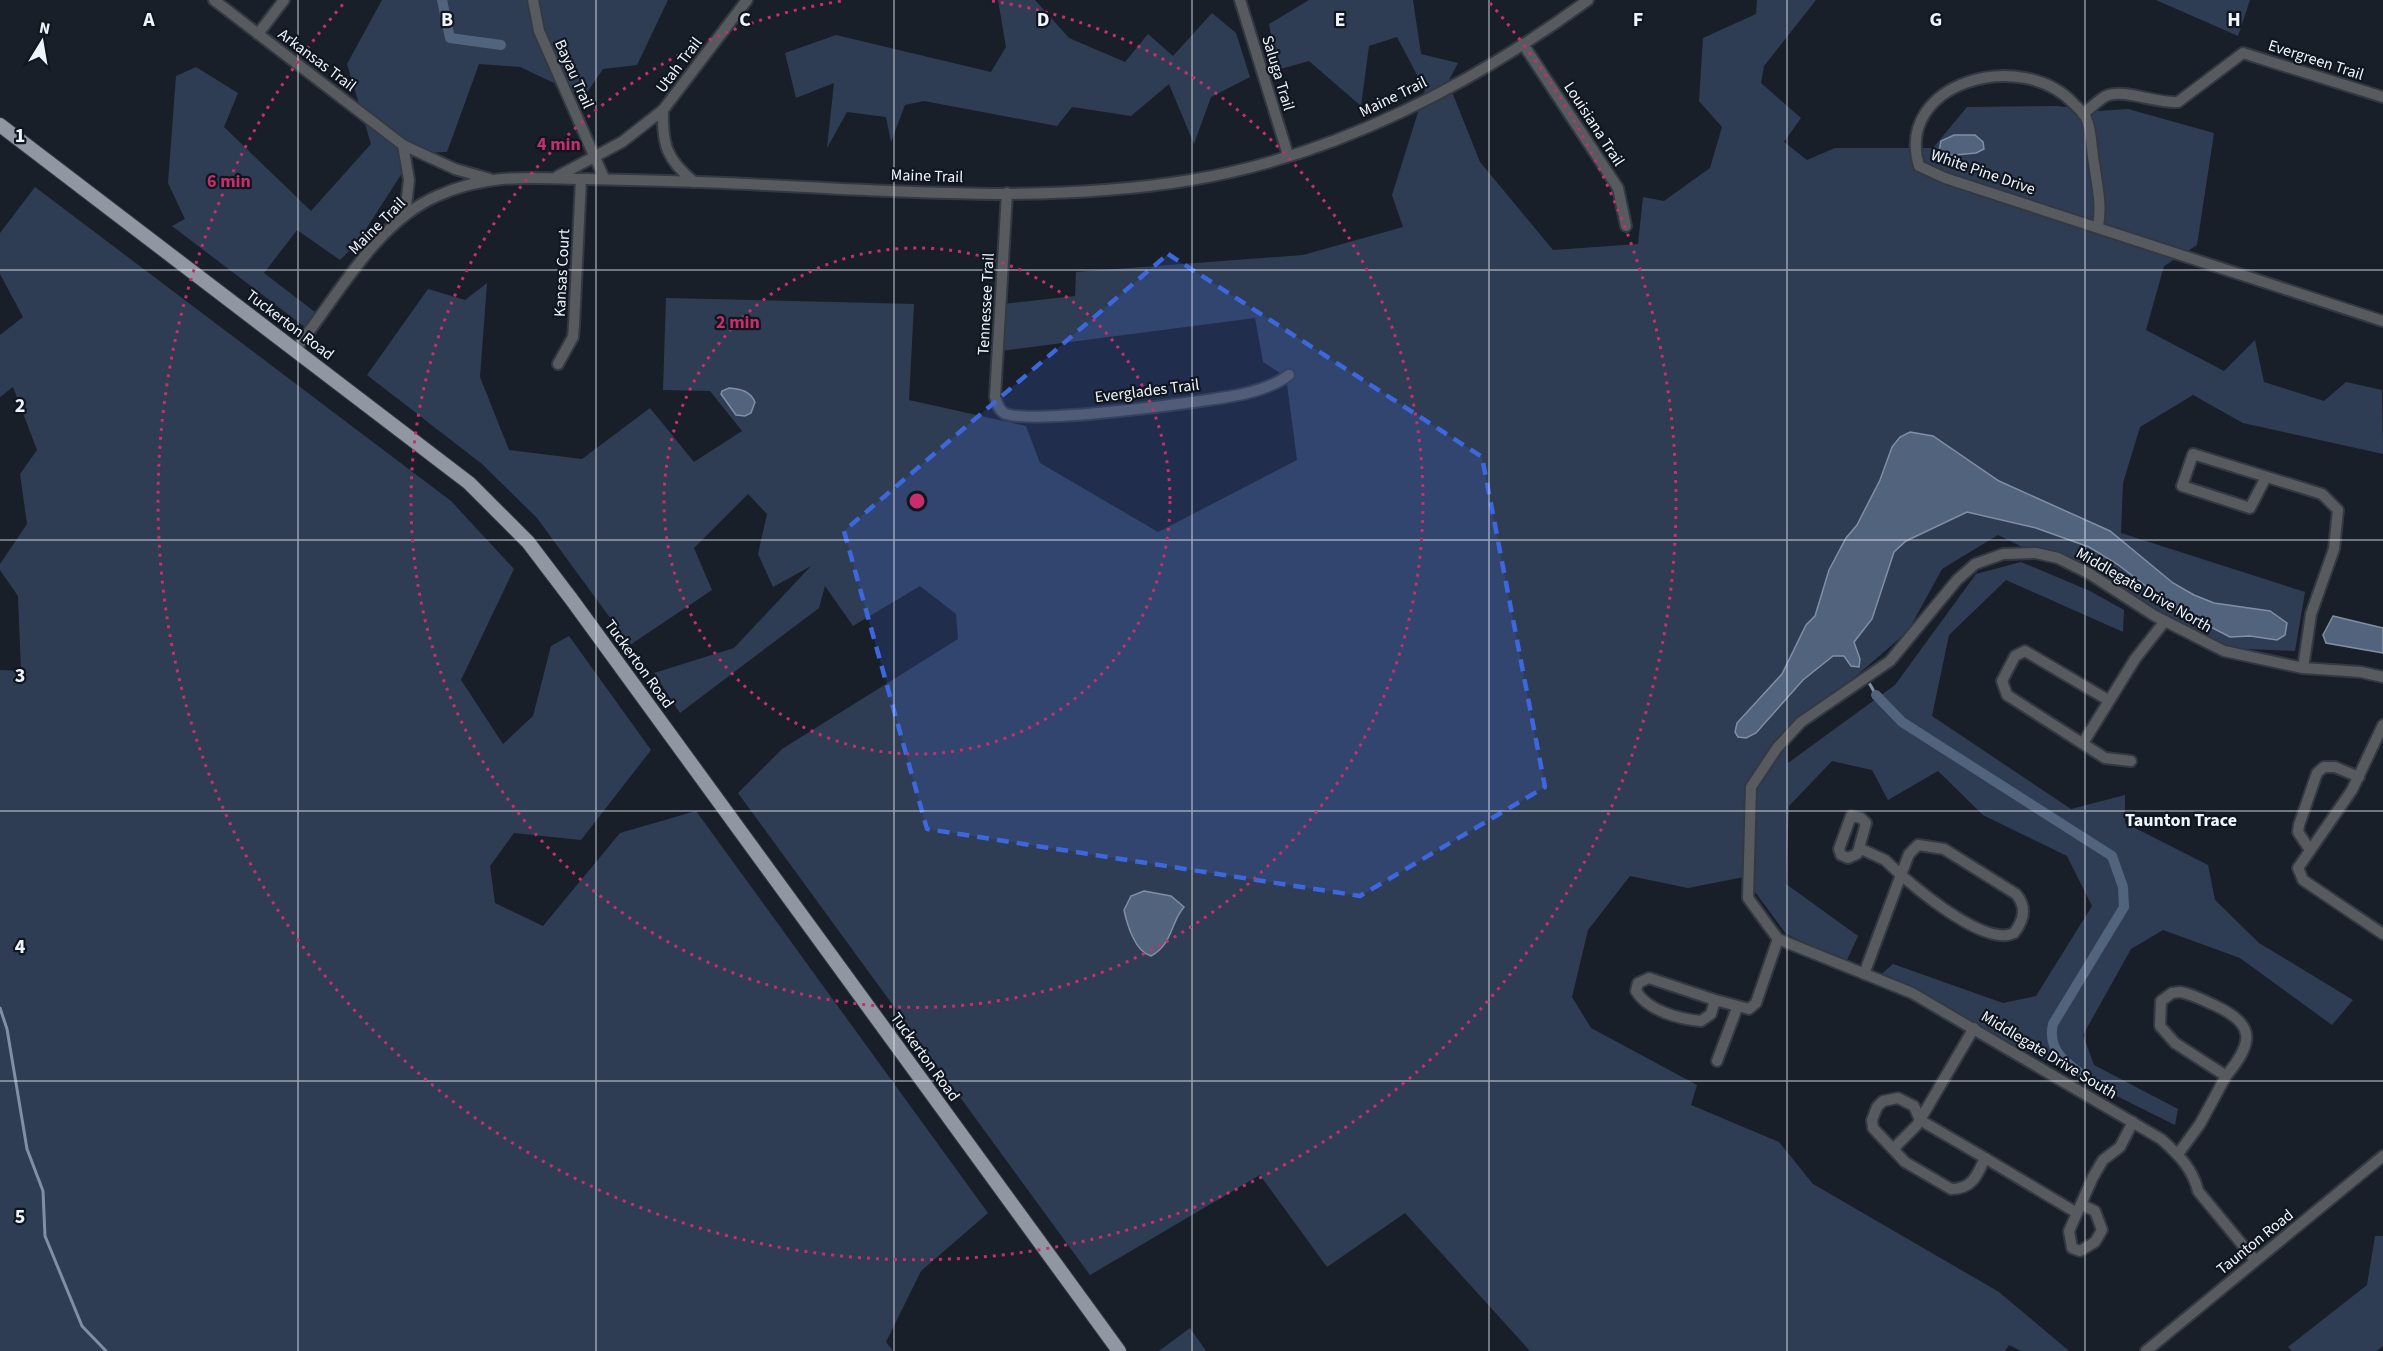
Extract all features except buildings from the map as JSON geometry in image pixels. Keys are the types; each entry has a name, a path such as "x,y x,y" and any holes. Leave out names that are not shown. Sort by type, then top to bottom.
{"main road":[{"name":"Tuckerton Road","path":"0,125 469,483 528,542 1119,1351"}],"street":[{"name":"Arkansas Trail","path":"214,0 403,145 456,169 491,179"},
{"path":"258,34 284,0"},
{"name":"Bayau Trail","path":"533,0 538,31 595,158"},
{"name":"Utah Trail","path":"557,176 622,142 663,110 747,0"},
{"name":"Saluga Trail","path":"1240,0 1288,155"},
{"name":"Maine Trail","path":"295,350 360,262 405,215 435,196 491,179 557,176 581,179 1007,193 1074,192 1191,180 1235,171 1363,129 1424,100 1523,44 1588,0"},
{"name":"Louisiana Trail","path":"1523,44 1618,188 1626,226"},
{"name":"Evergreen Trail","path":"2083,114 2107,95 2122,94 2152,101 2178,102 2243,53 2383,98"},
{"name":"White Pine Drive","path":"2083,114 2067,97 2039,80 2006,75 1969,81 1948,90 1934,104 1919,125 1914,150 1919,166 1946,178 2383,321"},
{"path":"663,110 663,135 666,149 694,182"},
{"path":"2083,114 2086,117 2101,208 2098,226"},
{"path":"403,145 410,180 405,215"},
{"path":"595,158 604,178"},
{"name":"Kansas Court","path":"558,364 573,337 581,179"},
{"name":"Tennessee Trail","path":"1004,413 995,397 1007,193"},
{"name":"Everglades Trail","path":"1004,413 1025,417 1111,413 1242,394 1276,384 1289,375"},
{"path":"2266,477 2250,508 2182,486 2193,454 2322,494 2338,510 2334,549 2311,614 2303,668"},
{"name":"Middlegate Drive North","path":"1778,939 1749,898 1751,787 1777,748 1801,722 1890,661 1907,644 1957,580 1975,564 1993,556 2014,552 2047,554 2090,574 2164,621 2224,651 2303,668 2361,672 2383,677"},
{"path":"2083,743 2135,659 2164,621"},
{"path":"2108,700 2025,651 2015,656 2004,674 2003,687 2007,695 2105,758 2131,761"},
{"path":"2383,725 2345,801 2298,868 2303,880 2383,934"},
{"path":"2310,850 2298,832 2317,773 2324,767 2335,767 2359,777"},
{"path":"1859,848 1885,860 1901,875 1953,914 1990,934 2007,936 2013,933 2022,920 2023,906 2012,890 1938,846 1918,844 1913,848 1901,875 1864,974"},
{"path":"1715,1000 1711,1014 1701,1021 1686,1020 1642,1001 1636,991 1638,983 1649,978 1715,1000 1737,1008 1749,1009 1756,1003 1778,939"},
{"name":"Middlegate Drive South","path":"1778,939 1912,993 2161,1139 2178,1154 2195,1178 2198,1191 2255,1260"},
{"path":"2178,1154 2200,1124 2226,1076 2243,1051 2248,1035 2243,1024 2227,1011 2186,993 2172,993 2164,998 2160,1006 2159,1018 2160,1026 2168,1038 2226,1076"},
{"path":"1717,1061 1737,1008"},
{"path":"1894,1148 1920,1120 1974,1028"},
{"path":"1985,1158 1974,1181 1959,1189 1951,1189 1905,1162 1873,1128 1872,1120 1877,1107 1883,1101 1898,1098 1914,1106 1920,1120 2079,1209 2103,1160 2120,1147 2133,1122"},
{"name":"Taunton Road","path":"2146,1351 2383,1156"}],"highlighted area":[{"path":"1168,254 1482,457 1545,787 1360,896 927,829 844,531"}],"shaded area":[{"path":"382,0 668,0 637,65 603,69 584,97 520,67 479,64 447,152 415,153 357,243 340,260 297,230 264,273 324,319 314,334 172,226 185,219 168,183 176,76 196,67 238,93 224,127 311,211 371,144 347,64"},
{"path":"998,0 1035,0 1069,38 1125,62 1148,34 1173,56 1212,13 1236,33 1250,77 1211,97 1194,144 1169,84 1131,116 1072,107 1057,126 924,101 905,105 891,142 886,117 847,112 827,148 834,83 796,98 785,53 836,35 991,72 1006,47"},
{"path":"1309,0 1413,0 1421,54 1458,63 1448,82 1480,162 1553,250 1638,244 1643,197 1664,201 1710,168 1722,127 1699,101 1703,38 1756,14 1757,0 1816,0 1764,66 1761,83 1801,118 1784,142 1807,160 1835,148 1933,148 1967,107 2057,106 2098,111 2128,109 2214,133 2197,245 2164,266 2146,330 2224,371 2255,340 2264,382 2324,401 2346,382 2382,390 2383,454 2243,423 2193,395 2140,427 2123,483 2121,533 2305,592 2295,651 2227,648 1998,535 1942,569 1908,631 1787,736 1788,763 1895,685 1976,574 2021,562 2090,591 2124,610 2123,632 2006,580 1949,635 1932,716 2071,809 2125,795 2125,823 2208,865 2215,900 2259,943 2353,1000 2332,1025 2240,958 2163,930 2131,949 2083,1035 2094,1065 2178,1109 2175,1125 1878,977 1893,964 2003,1003 2036,996 2092,906 2067,856 1983,815 1938,771 1888,800 1872,770 1832,761 1789,806 1786,884 1858,936 1846,962 1786,934 1744,877 1688,888 1630,876 1588,930 1572,997 1591,1028 1697,1085 1691,1105 1779,1142 1813,1184 1999,1292 2069,1351 2021,1351 2009,1345 2005,1351 1530,1351 1405,1213 1327,1267 1260,1175 1090,1275 738,793 782,749 958,639 956,614 920,586 853,626 825,586 819,608 680,713 654,673 734,648 811,566 773,587 758,554 767,514 748,494 694,548 712,590 630,645 537,518 482,464 367,375 428,289 465,300 487,283 480,377 509,450 582,459 650,408 694,462 742,431 710,391 663,390 666,298 914,304 909,400 1026,426 1040,463 1158,532 1297,460 1286,377 1263,362 1255,318 1000,351 1003,304 1075,296 1076,272 1303,255 1403,227 1392,195 1425,90 1397,37 1369,46 1361,106 1309,61 1277,70 1269,24"},
{"path":"2156,0 2250,0 2238,36"},
{"path":"1954,135 1975,135 1983,142 1984,149 1976,153 1945,156 1939,151 1941,141"},
{"path":"35,187 451,501 514,569 461,680 503,744 533,716 551,646 569,636 651,750 581,840 514,833 490,866 495,903 543,926 620,833 696,811 988,1213 921,1271 886,1342 893,1351 0,1351 0,670 21,671 18,596 0,570 0,564 27,524 20,474 37,450 13,387 0,397 0,335 23,317 0,274 0,233"},
{"path":"729,388 751,395 755,402 751,413 745,416 736,415 721,394"},
{"path":"1910,432 1933,436 1999,481 2110,531 2173,583 2194,595 2214,603 2270,611 2287,623 2285,635 2277,640 2250,636 2230,637 2176,609 2117,564 2089,547 2036,528 1967,512 1906,541 1894,552 1872,619 1854,642 1860,659 1859,667 1851,666 1844,656 1833,656 1803,680 1756,733 1746,738 1738,737 1735,732 1737,723 1782,674 1806,625 1815,616 1829,570 1846,538 1857,525 1880,480 1892,447 1900,437"},
{"path":"2333,616 2383,628 2383,653 2326,643 2323,635"},
{"path":"1144,891 1171,896 1184,907 1163,946 1151,956 1140,949 1136,943 1124,910 1131,896"},
{"path":"2375,1236 2383,1236 2383,1346 2377,1351 2292,1351 2288,1347 2367,1285"},
{"path":"1190,1328 1206,1351 1159,1351"}],"waterway":[{"path":"442,0 450,38 501,45"},
{"path":"1868,681 1876,695"},
{"path":"1876,695 1902,722 2112,856 2123,887 2124,907 2053,1024 2052,1036 2054,1046 2066,1062 2102,1088"},
{"path":"0,1008 7,1029 27,1149 43,1191 45,1236 82,1326 106,1351"}],"district":[{"name":"Taunton Trace","path":"2181,820"}]}
